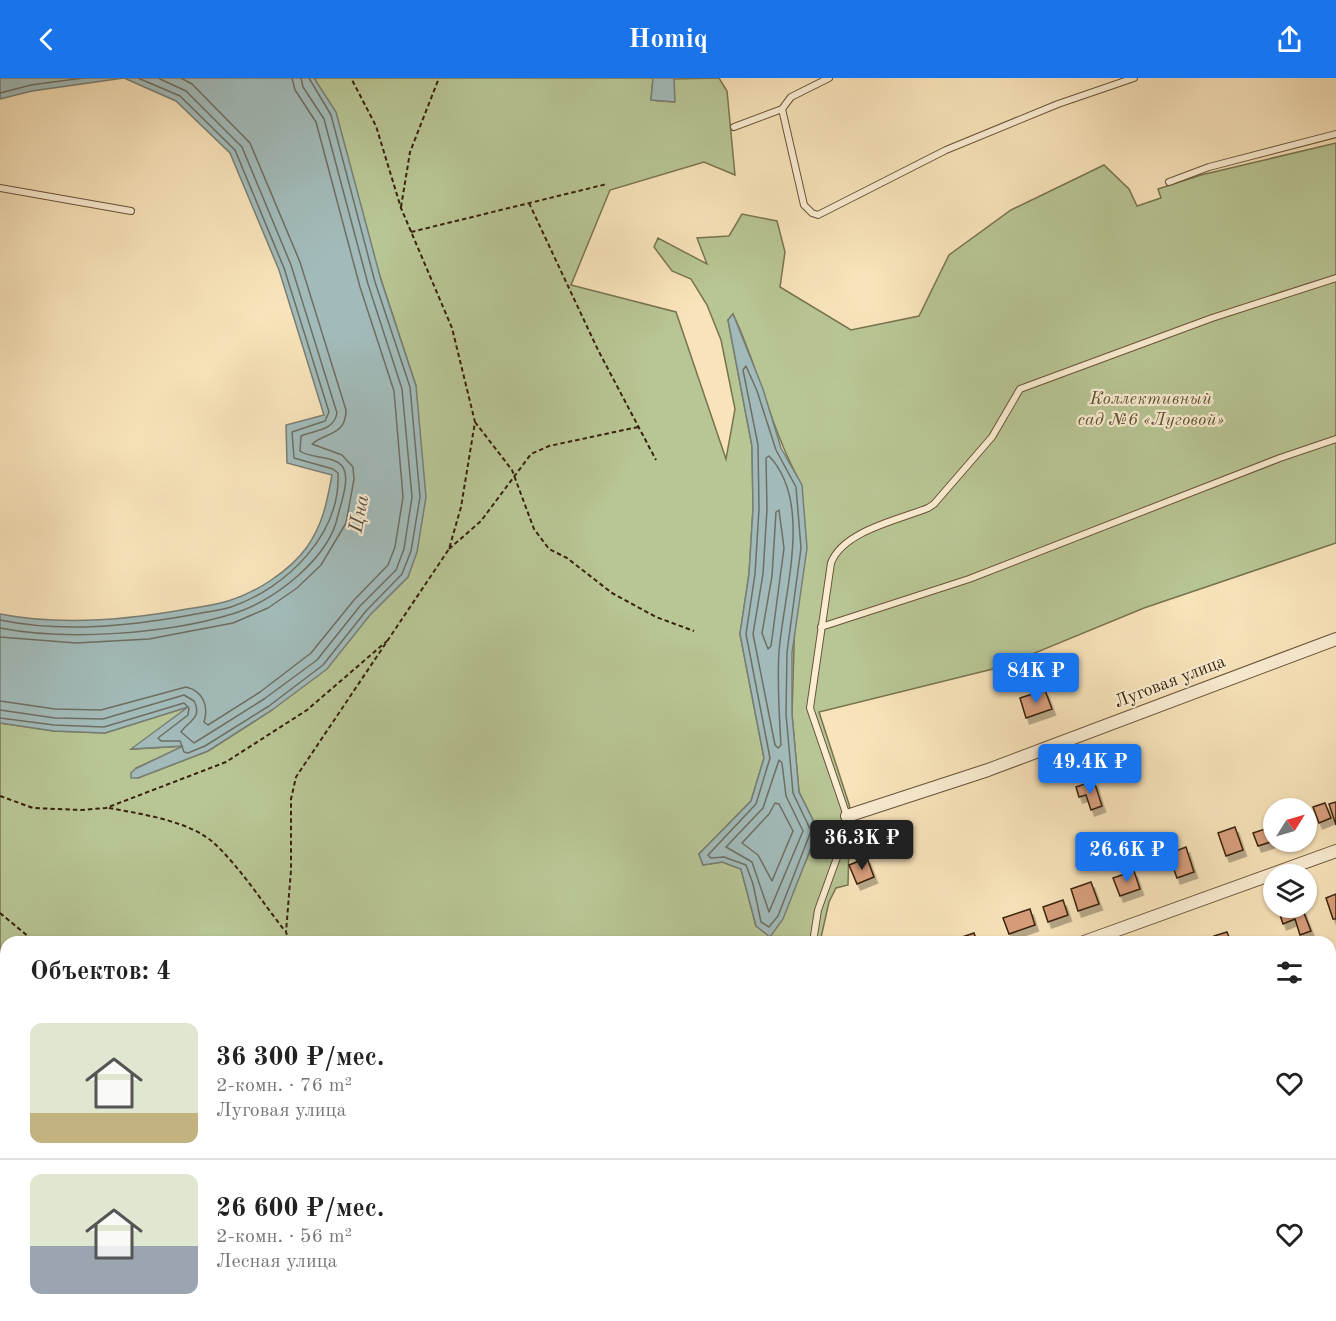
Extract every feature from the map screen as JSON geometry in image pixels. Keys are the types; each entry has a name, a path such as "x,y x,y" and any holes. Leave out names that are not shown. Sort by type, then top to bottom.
{"street":[{"name":"Луговая улица","path":"847,816 988,770 1336,639"},
{"path":"1101,936 1336,851"}],"lane":[{"path":"734,127 782,109 791,97 829,78"},
{"path":"782,109 804,205 812,213 818,215 946,150 1058,104 1134,78"},
{"path":"1169,182 1209,167 1336,134"},
{"path":"0,188 131,211"},
{"path":"814,936 818,910 843,841 847,816 810,708 831,563 838,549 851,538 934,504 992,437 1020,390 1212,318 1336,278"},
{"path":"821,627 969,579 1280,458 1336,440"}],"path":[{"path":"351,78 376,126 401,208 452,328 475,422 461,507 449,549"},
{"path":"401,208 410,152 439,78"},
{"path":"411,232 606,184"},
{"path":"529,203 598,350 656,460"},
{"path":"475,422 512,470 534,529 549,549 567,558 612,593 656,617 694,632"},
{"path":"287,936 291,870 291,799 296,777 449,549 481,521 531,454 549,446 638,427"},
{"path":"0,796 33,808 81,810 106,807 226,762 307,710 390,639"},
{"path":"106,807 155,817 193,831 215,844 286,932"},
{"path":"0,913 28,936"}],"green space":[{"name":"Коллективный сад №6 «Луговой»","path":"315,78 653,78 651,100 674,102 673,79 719,78 727,91 735,175 704,162 610,190 571,285 676,312 726,459 735,409 721,340 707,305 691,279 672,271 654,247 658,238 707,264 697,238 729,236 742,214 777,221 785,252 780,287 851,330 919,316 949,255 1011,210 1104,165 1129,189 1137,206 1161,198 1158,189 1201,175 1336,143 1336,543 1144,608 1001,667 819,712 849,804 855,832 849,843 848,885 836,888 829,902 821,936 0,936 0,723 54,731 105,733 191,706 133,749 185,746 136,768 138,778 208,751 272,710 408,577 416,386","holes":["733,314 780,439 799,480 792,714 799,792 818,830 805,863 756,926 741,869 723,862 703,865 699,854 751,801 764,758 740,634 749,574 753,509 752,446 728,320"]}],"water":[{"path":"0,78 124,78 32,91 0,99"},
{"name":"Цна","path":"124,78 314,78 336,112 381,280 416,386 426,497 417,552 408,577 370,615 327,669 272,710 208,751 138,778 131,778 131,773 135,769 183,746 131,749 188,707 105,733 54,731 0,723 0,614 70,621 118,619 208,606 238,597 282,573 307,547 321,521 332,475 287,463 286,425 324,415 279,270 230,153 176,101"},
{"path":"653,78 674,78 675,102 651,100"},
{"path":"733,314 763,389 781,448 802,485 807,548 792,653 792,714 799,792 818,830 783,919 771,936 756,926 741,869 722,862 703,865 699,854 751,801 764,758 740,634 749,574 753,509 752,446 728,320"}],"building":[{"path":"1045,690 1052,709 1026,718 1020,698"},
{"path":"1094,781 1102,806 1091,810 1086,795 1079,797 1076,787"},
{"path":"1336,802 1336,825 1329,804"},
{"path":"1325,803 1331,818 1319,823 1317,806"},
{"path":"1235,827 1243,850 1226,856 1218,833"},
{"path":"1263,830 1263,844 1258,846 1253,833"},
{"path":"1186,847 1194,872 1177,878 1168,854"},
{"path":"867,858 874,877 857,884 849,865"},
{"path":"1134,871 1140,889 1120,896 1113,878"},
{"path":"1091,882 1099,904 1078,911 1071,889"},
{"path":"1336,894 1336,919 1333,919 1326,898"},
{"path":"1063,900 1068,915 1048,922 1043,907"},
{"path":"1030,909 1035,925 1009,934 1003,918"},
{"path":"1281,918 1306,918 1311,931 1300,935 1295,919 1283,924"},
{"path":"1227,932 1229,936 1214,936"}]}
